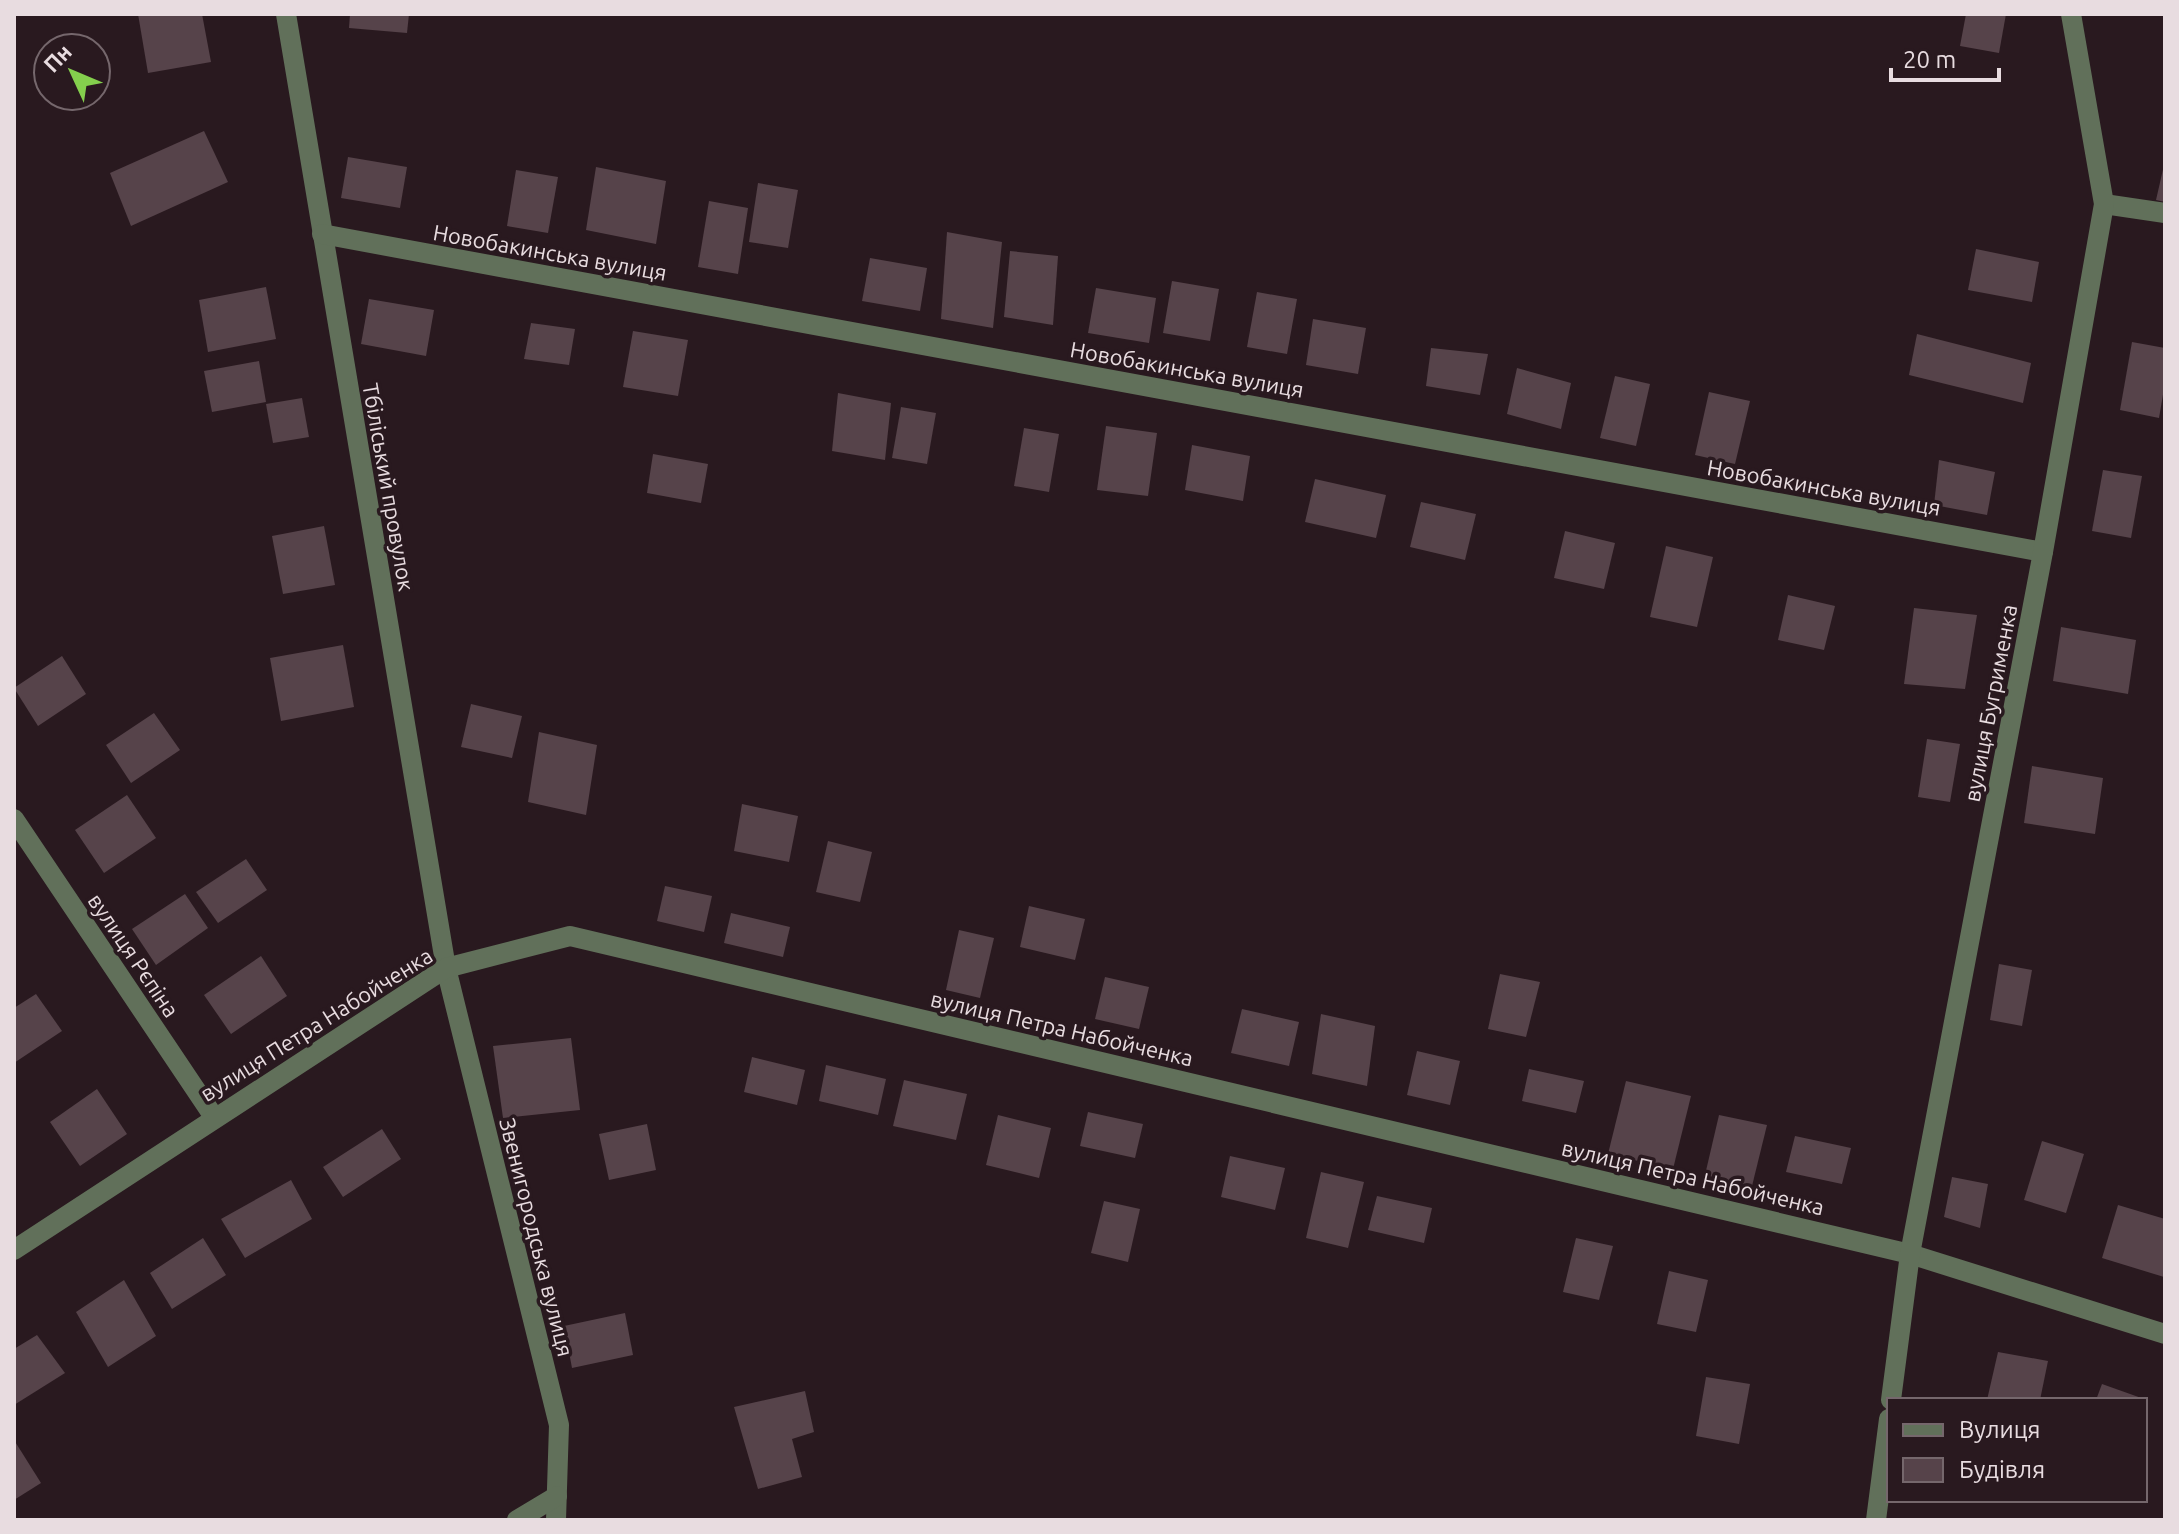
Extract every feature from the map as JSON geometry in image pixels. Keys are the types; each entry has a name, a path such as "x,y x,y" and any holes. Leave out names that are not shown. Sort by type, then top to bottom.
{"street":[{"name":"Тбіліський провулок","path":"286,14 446,968"},
{"name":"вулиця Бугрименка","path":"1891,1398 1910,1254 2043,552 2104,204 2071,14"},
{"path":"2104,204 2165,213"},
{"name":"Новобакинська вулиця","path":"322,234 2043,552"},
{"name":"вулиця Рєпіна","path":"14,819 214,1117"},
{"name":"вулиця Петра Набойченка","path":"14,1250 446,968 570,936 1910,1254 2165,1334"},
{"name":"Звенигородська вулиця","path":"446,968 559,1425 556,1520"},
{"path":"1876,1520 1887,1435"},
{"path":"517,1520 557,1496"}],"building":[{"path":"138,14 202,14 211,62 148,73"},
{"path":"350,14 409,14 407,33 349,28"},
{"path":"1966,14 2006,14 1999,53 1960,46"},
{"path":"204,131 228,182 131,226 110,173"},
{"path":"348,157 407,167 400,208 341,198"},
{"path":"2165,165 2165,202 2156,200"},
{"path":"596,167 666,181 656,244 586,230"},
{"path":"516,170 558,177 548,233 507,226"},
{"path":"758,183 798,190 788,248 749,242"},
{"path":"709,201 748,208 738,274 698,267"},
{"path":"947,232 1002,242 993,328 941,319"},
{"path":"1976,249 2039,262 2032,302 1968,290"},
{"path":"1010,251 1058,256 1053,325 1004,317"},
{"path":"870,258 927,268 920,311 862,301"},
{"path":"1172,281 1219,289 1210,341 1163,333"},
{"path":"266,287 276,339 208,352 199,300"},
{"path":"1096,288 1156,298 1149,343 1088,333"},
{"path":"1257,292 1297,299 1287,354 1247,347"},
{"path":"369,299 434,310 426,356 361,344"},
{"path":"1313,319 1366,328 1358,374 1306,365"},
{"path":"531,323 575,329 569,365 524,359"},
{"path":"633,331 688,340 678,396 623,387"},
{"path":"1917,334 2031,363 2023,403 1909,375"},
{"path":"2132,342 2165,348 2165,383 2159,418 2120,410"},
{"path":"1431,348 1488,354 1480,395 1426,386"},
{"path":"259,361 266,402 212,412 204,371"},
{"path":"1517,368 1571,383 1561,429 1507,414"},
{"path":"1615,376 1650,384 1636,446 1600,438"},
{"path":"1709,392 1750,401 1735,464 1695,455"},
{"path":"838,393 891,403 885,460 832,451"},
{"path":"302,398 309,437 273,443 266,404"},
{"path":"901,407 936,413 927,464 892,458"},
{"path":"1106,426 1157,433 1148,496 1097,490"},
{"path":"1024,428 1059,434 1049,492 1014,486"},
{"path":"1192,445 1250,456 1243,501 1185,490"},
{"path":"653,454 708,464 701,503 647,493"},
{"path":"1939,460 1995,472 1987,515 1934,505"},
{"path":"2103,470 2142,476 2131,538 2092,531"},
{"path":"1315,479 1386,495 1376,538 1305,522"},
{"path":"1421,502 1476,514 1465,560 1410,547"},
{"path":"324,526 335,585 283,594 272,536"},
{"path":"1565,531 1615,543 1604,589 1554,578"},
{"path":"1666,546 1713,557 1697,627 1650,617"},
{"path":"1788,595 1835,606 1824,650 1778,640"},
{"path":"1914,608 1977,615 1965,689 1904,684"},
{"path":"2061,627 2136,640 2128,694 2053,681"},
{"path":"343,645 354,707 281,721 270,658"},
{"path":"62,656 86,694 38,726 14,688"},
{"path":"471,704 522,716 512,758 461,747"},
{"path":"154,713 180,750 131,783 106,745"},
{"path":"539,732 597,745 586,815 528,802"},
{"path":"1927,739 1960,744 1950,802 1918,797"},
{"path":"2032,766 2103,778 2095,834 2024,823"},
{"path":"127,795 156,838 104,873 75,830"},
{"path":"742,804 798,816 789,862 734,851"},
{"path":"828,841 872,852 860,902 816,892"},
{"path":"246,859 267,890 218,923 196,892"},
{"path":"665,886 712,896 704,932 657,921"},
{"path":"185,894 208,928 156,965 132,929"},
{"path":"1029,906 1085,919 1075,960 1020,947"},
{"path":"731,913 790,927 783,957 724,943"},
{"path":"959,930 994,938 980,998 946,990"},
{"path":"261,956 287,996 231,1034 204,995"},
{"path":"1999,964 2032,970 2022,1026 1990,1020"},
{"path":"1500,974 1540,982 1526,1037 1488,1029"},
{"path":"1105,977 1149,987 1139,1029 1095,1019"},
{"path":"36,994 62,1031 14,1063 14,1008"},
{"path":"1242,1009 1299,1022 1289,1066 1231,1053"},
{"path":"1321,1014 1375,1026 1367,1086 1312,1074"},
{"path":"571,1038 580,1110 503,1118 493,1046"},
{"path":"1417,1051 1460,1061 1450,1105 1407,1095"},
{"path":"752,1057 805,1070 797,1105 744,1092"},
{"path":"826,1065 886,1079 878,1115 819,1101"},
{"path":"1529,1069 1584,1081 1576,1113 1522,1101"},
{"path":"904,1080 967,1094 956,1140 893,1126"},
{"path":"1626,1081 1691,1096 1673,1169 1608,1154"},
{"path":"97,1089 127,1134 80,1166 50,1122"},
{"path":"1088,1112 1143,1124 1135,1158 1080,1146"},
{"path":"998,1115 1051,1128 1039,1178 986,1165"},
{"path":"1719,1115 1767,1125 1752,1186 1705,1175"},
{"path":"647,1124 656,1170 609,1180 599,1134"},
{"path":"382,1129 401,1159 343,1197 323,1167"},
{"path":"1795,1136 1851,1148 1842,1184 1786,1172"},
{"path":"2042,1141 2084,1154 2066,1213 2024,1200"},
{"path":"1230,1156 1285,1168 1275,1210 1221,1197"},
{"path":"1321,1172 1364,1182 1348,1248 1306,1238"},
{"path":"1952,1177 1988,1184 1980,1228 1944,1217"},
{"path":"291,1180 312,1219 245,1258 221,1219"},
{"path":"1377,1196 1432,1208 1424,1243 1368,1230"},
{"path":"1104,1201 1140,1209 1128,1262 1091,1253"},
{"path":"2118,1205 2165,1219 2164,1277 2102,1258"},
{"path":"203,1238 226,1275 172,1309 150,1273"},
{"path":"1576,1238 1613,1246 1599,1300 1563,1292"},
{"path":"1669,1271 1708,1280 1696,1332 1657,1324"},
{"path":"124,1280 156,1336 108,1367 76,1312"},
{"path":"625,1313 633,1355 572,1368 564,1326"},
{"path":"37,1335 65,1373 14,1405 14,1349"},
{"path":"1998,1352 2048,1361 2040,1398 1987,1398"},
{"path":"1706,1377 1750,1384 1739,1444 1696,1436"},
{"path":"2102,1384 2141,1398 2097,1398"},
{"path":"805,1391 814,1432 792,1439 802,1477 758,1489 734,1407"},
{"path":"14,1440 41,1483 14,1500"}]}
